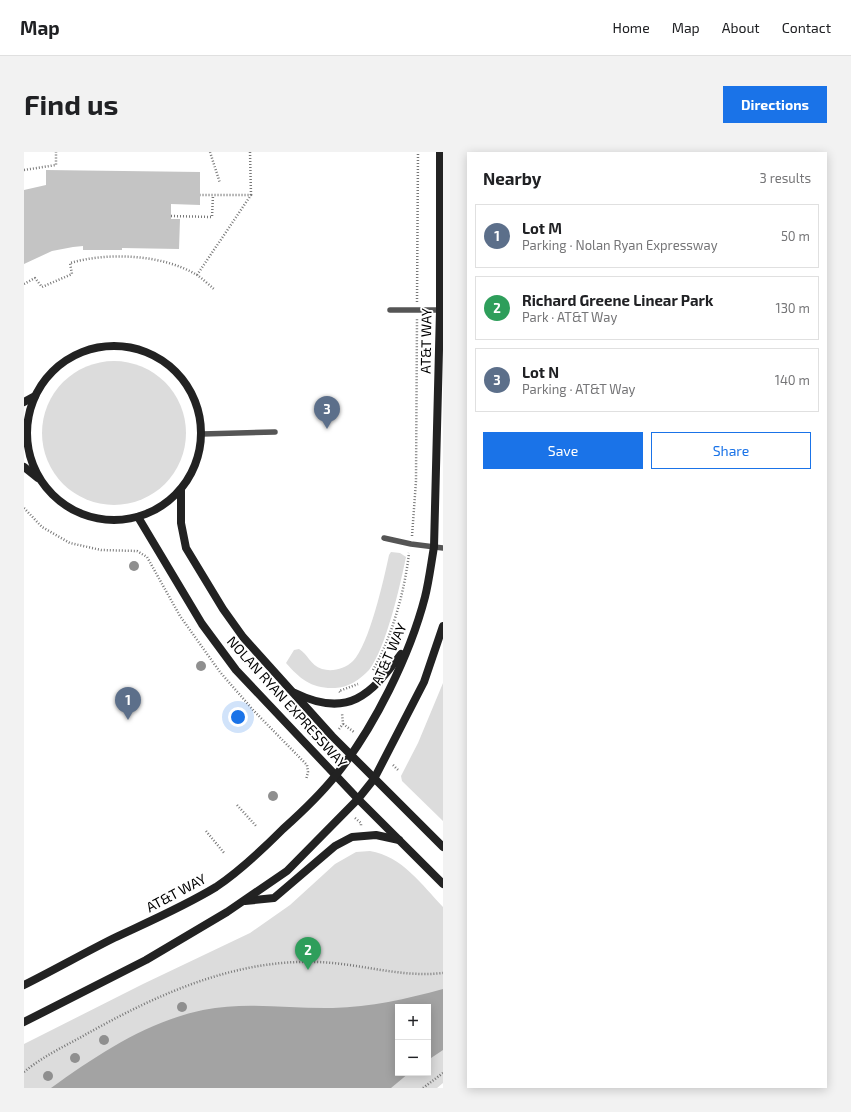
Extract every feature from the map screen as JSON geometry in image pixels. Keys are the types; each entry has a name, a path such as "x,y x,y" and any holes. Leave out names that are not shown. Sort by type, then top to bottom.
{"main road":[{"name":"AT&T WAY","path":"24,985 112,939 172,911 217,886 264,848 318,797 336,776 362,739 392,682 411,640 424,598 434,547 441,310 440,152"},
{"path":"24,467 39,478 58,500 82,515 110,520 138,517 161,507 181,490 194,470 201,446 202,434 198,406 185,381 164,361 137,348 106,346 77,354 52,371 35,396 30,409 27,438 29,453 39,478"},
{"path":"24,402 35,396"},
{"name":"NOLAN RYAN EXPRESSWAY","path":"181,490 181,523 186,548 222,609 242,637 289,691 374,779 443,847"},
{"name":"NOLAN RYAN EXPRESSWAY","path":"138,517 185,598 219,649 236,670 358,799 443,884"},
{"path":"24,1022 146,960 244,901 287,871 358,799 374,779 386,759 424,682 443,626"},
{"path":"289,691 304,698 330,703 357,699 368,693 381,681 411,640"},
{"path":"244,901 274,898 335,846 352,837 376,835 399,840"}],"lane":[{"path":"390,310 441,310"},
{"path":"202,434 276,432"},
{"path":"384,538 443,548"}],"path":[{"path":"24,170 56,165 56,152"},
{"path":"210,152 220,183"},
{"path":"197,275 251,195 250,152"},
{"path":"416,293 418,152"},
{"path":"200,195 251,195"},
{"path":"171,216 212,217 213,195"},
{"path":"24,284 35,278 42,287 72,274 70,263 85,259 110,256 140,258 160,262 197,275 214,289"},
{"path":"413,526 416,481 417,328"},
{"path":"24,508 42,526 70,543 101,550 137,551 147,557 180,616 220,672 254,712 307,765 308,772 306,780"},
{"path":"370,673 378,660 396,614 408,561"},
{"path":"339,691 363,680"},
{"path":"339,729 343,724 342,709"},
{"path":"343,724 362,739"},
{"path":"386,759 398,770"},
{"path":"237,805 257,827"},
{"path":"355,818 361,823"},
{"path":"206,831 225,854"},
{"path":"24,1072 63,1047 146,1002 167,993 237,971 273,964 317,962 402,973 443,973"},
{"path":"423,1088 443,1072"}],"shaded area":[{"path":"107,361 121,361 148,369 160,377 170,387 181,405 185,419 185,447 181,461 170,479 160,489 142,500 121,505 107,505 80,497 68,489 58,479 47,461 42,440 42,426 50,399 58,387 68,377 86,366"},
{"path":"391,552 400,553 406,557 387,632 369,670 354,682 340,688 320,687 307,682 296,674 286,663 294,650 299,649 302,651 315,665 322,669 338,669 350,664 353,661 365,641 370,627"},
{"path":"443,683 443,821 402,781 401,776 418,743"},
{"path":"370,851 381,854 402,865 443,907 443,1083 437,1088 24,1088 24,1044 143,984 250,933 290,905 335,864 356,852"},
{"path":"443,989 443,1050 431,1058 431,1004 395,1004 395,1076 405,1076 391,1088 51,1088 123,1041 142,1031 182,1015 219,1007 236,1006 333,1008 361,1006 416,996"}],"building":[{"path":"46,170 200,172 200,205 171,204 171,219 180,219 179,249 122,248 122,250 83,250 83,246 52,251 24,264 24,190 46,185"}],"place":[{"name":"Lot N","path":"327,429"},
{"name":"Lot M","path":"128,720"},
{"name":"Richard Greene Linear Park","path":"308,970"}]}
